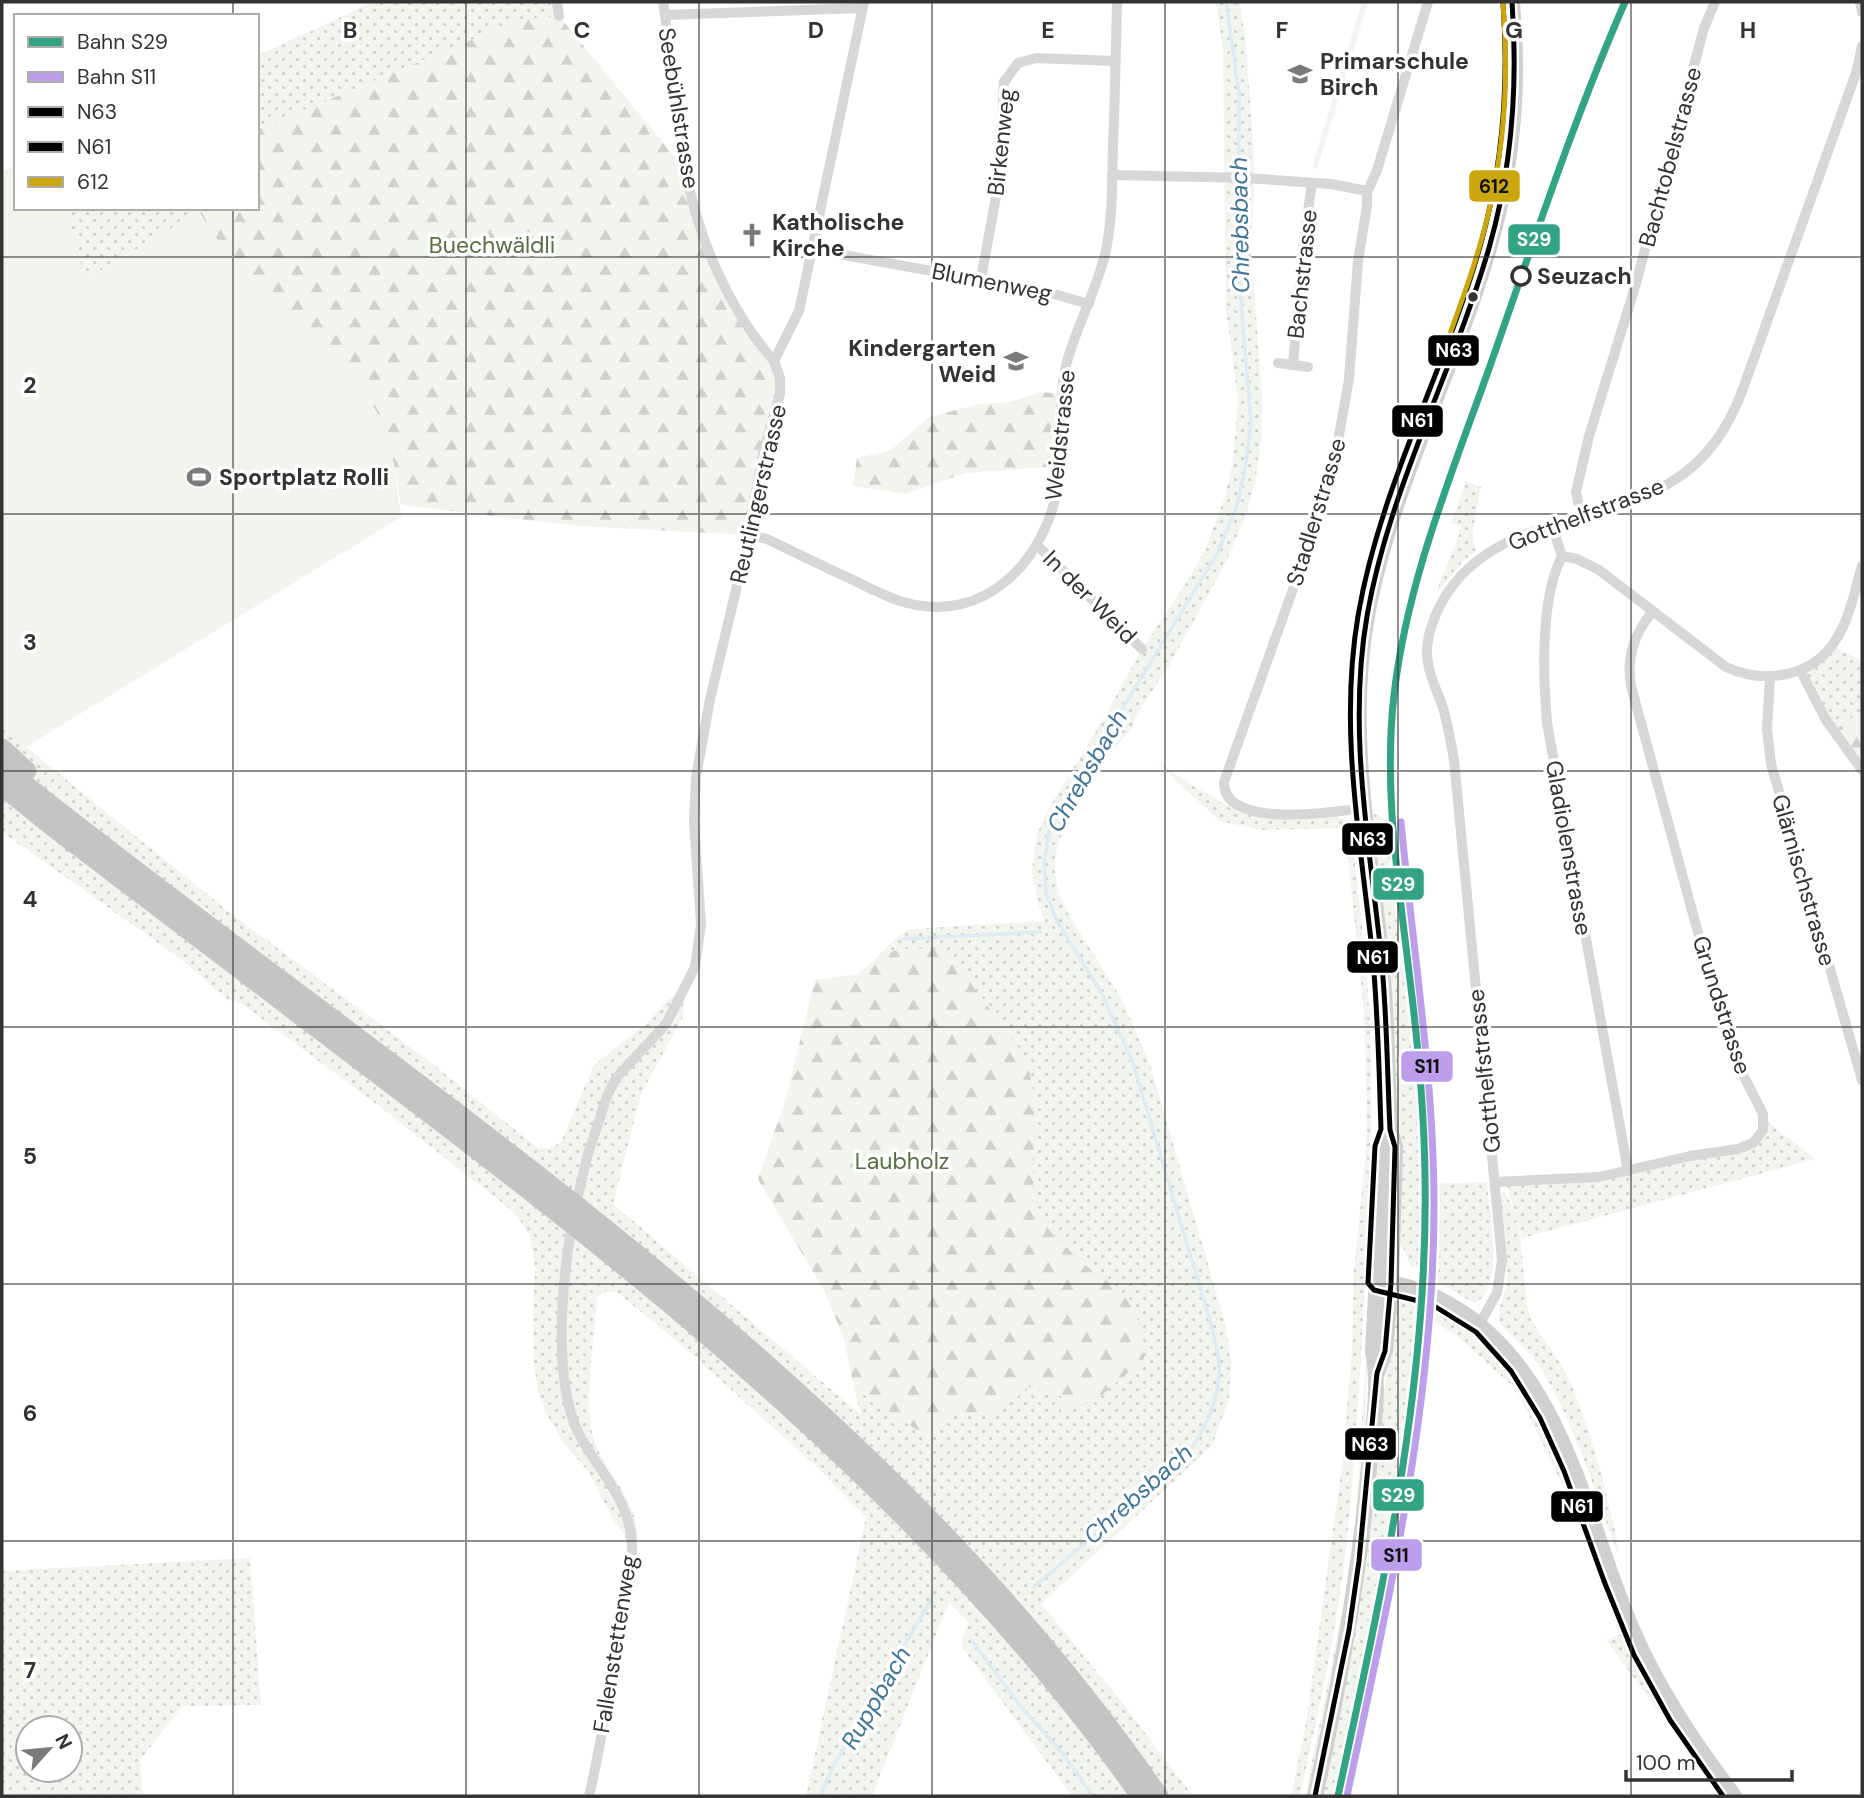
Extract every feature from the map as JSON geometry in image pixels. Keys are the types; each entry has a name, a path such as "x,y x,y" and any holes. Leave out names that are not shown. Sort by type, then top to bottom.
{"highway":[{"path":"2,748 59,800 85,833"},
{"path":"2,766 85,833 533,1173 649,1266 783,1380 918,1508 988,1582 1081,1691 1159,1796"},
{"path":"2,786 540,1199 687,1318 769,1389 873,1485 974,1590 1051,1679 1140,1796"},
{"path":"2,798 51,826"}],"main road":[{"path":"1315,1796 1347,1643 1359,1561 1377,1373 1373,1351 1384,1283 1384,1146 1390,1130 1381,946 1363,808 1358,715 1360,667 1380,558 1479,281 1501,202 1515,82 1512,2"},
{"path":"1384,1283 1405,1285 1456,1308 1479,1325 1516,1361 1544,1403 1564,1448 1645,1658 1683,1726 1734,1796"}],"street":[{"path":"558,2 559,16"},
{"name":"Seebühlstrasse","path":"663,2 686,171 696,211 728,295 752,336 774,361"},
{"name":"Weidstrasse","path":"748,536 767,539 895,599 916,605 937,606 962,603 996,589 1020,569 1038,546 1052,510 1060,474 1060,414 1064,374 1101,269 1107,243 1112,175 1117,2"},
{"name":"Stadlerstrasse","path":"1363,808 1312,814 1269,813 1236,805 1229,799 1224,786 1332,475 1348,391 1358,261 1367,191 1377,170 1428,2"},
{"name":"Bachtobelstrasse","path":"1581,516 1577,488 1589,436 1635,287 1704,28 1715,2"},
{"path":"1860,2 1862,12"},
{"path":"665,15 864,5 799,311 774,361"},
{"name":"Gotthelfstrasse","path":"1479,1325 1495,1298 1502,1276 1454,760 1446,719 1429,668 1427,646 1431,629 1441,605 1466,570 1500,545 1645,495 1675,480 1705,455 1729,423 1745,386 1830,147 1856,73 1862,46"},
{"name":"Birkenweg","path":"981,279 997,191 1004,82 1018,63 1036,58 1115,61"},
{"path":"1112,175 1247,178 1367,191"},
{"name":"Bachstrasse","path":"1293,365 1302,254 1312,183"},
{"name":"Blumenweg","path":"811,249 1047,292 1089,304"},
{"name":"Reutlingerstrasse","path":"698,953 701,923 694,822 696,777 710,699 748,536 764,449 780,394 780,378 774,361"},
{"name":"Bachstrasse","path":"1278,363 1308,367"},
{"path":"1552,526 1562,556 1577,559 1599,570 1726,667 1751,675 1770,677 1800,670 1824,654 1838,637 1862,566"},
{"name":"In der Weid","path":"1038,546 1142,649"},
{"name":"Gladiolenstrasse","path":"1562,556 1553,576 1547,611 1547,723 1628,1171"},
{"name":"Grundstrasse","path":"1495,1182 1579,1179 1744,1147 1757,1140 1764,1124 1762,1110 1741,1072 1726,1035 1631,686 1631,649 1637,633 1652,612"},
{"path":"1800,670 1826,720 1862,770"},
{"name":"Glärnischstrasse","path":"1770,677 1767,738 1771,764 1862,1080"},
{"name":"Fallenstettenweg","path":"589,1796 628,1589 632,1553 627,1518 609,1480 579,1433 568,1400 563,1338 569,1245 578,1188 607,1096 616,1078 666,1024 695,967 698,953"}],"green space":[{"path":"373,2 557,2 559,16 519,20 259,129 259,55"},
{"path":"1216,2 1240,2 1246,45 1255,172 1251,247 1262,396 1261,442 1255,483 1245,518 1225,564 1169,666 1135,717 1133,727 1110,754 1078,803 1059,841 1055,857 1055,875 1060,897 1069,915 1121,998 1150,1064 1226,1326 1231,1364 1229,1399 1212,1446 1041,1604 1117,1696 1193,1796 1072,1796 964,1650 962,1641 968,1622 949,1602 872,1796 806,1796 866,1517 817,1467 686,1349 617,1292 605,1291 597,1297 589,1387 590,1422 600,1454 633,1513 637,1542 632,1553 588,1471 563,1442 547,1415 538,1391 534,1366 535,1268 530,1235 515,1213 379,1106 241,1003 228,1000 182,960 2,832 2,724 26,747 228,911 425,1058 538,1148 549,1149 561,1142 594,1065 645,1025 670,998 684,991 683,1017 641,1094 613,1204 861,1415 854,1388 927,1437 951,1414 998,1413 1028,1387 1062,1396 1061,1411 1114,1284 1075,1256 1042,1222 1035,1205 1032,1173 903,949 880,954 899,935 912,929 1045,921 1032,871 1037,834 1048,810 1142,649 1190,577 1205,550 1225,497 1233,461 1238,399 1226,309 1223,49"},
{"path":"1362,2 1368,2 1317,169 1312,167"},
{"name":"Buechwäldli","path":"559,16 686,171 710,251 780,378 748,535 578,526 401,505 391,448 381,420 368,397 301,336 238,270 197,210 259,210 259,129 519,20"},
{"name":"Sportplatz Rolli","path":"14,168 14,210 66,210 86,280 199,212 238,270 301,336 368,397 381,420 391,448 401,517 26,747 2,724 2,171"},
{"path":"66,210 199,212 85,280"},
{"path":"1043,392 1061,394 1060,466 966,473 905,494 853,486 857,458 891,450 929,417 979,404 1008,402"},
{"path":"1466,481 1481,487 1472,534 1476,551 1437,593 1459,535 1461,526 1451,523"},
{"path":"1832,646 1862,661 1862,710 1834,731 1800,670"},
{"path":"1862,710 1862,770 1834,731"},
{"path":"1157,760 1188,783 1240,813 1297,820 1337,816 1350,822 1353,828 1352,842 1367,977 1371,1059 1368,1235 1352,1485 1343,1572 1329,1657 1300,1796 1291,1796 1306,1723 1342,1466 1352,1351 1354,1269 1367,1122 1364,1012 1345,828 1260,830 1220,821"},
{"path":"1373,813 1392,823 1419,1064 1425,1184 1487,1182 1493,1266 1484,1295 1474,1303 1427,1276 1418,1264 1412,1268 1403,1248 1395,1243 1398,1145 1393,1011"},
{"name":"Laubholz","path":"944,948 1027,1059 1034,1094 1033,1198 1043,1224 1082,1263 1114,1284 1133,1306 1141,1328 1144,1359 1095,1401 1061,1411 1061,1396 1028,1387 998,1413 951,1414 927,1437 854,1388 844,1339 826,1294 758,1179 786,1098 815,980 859,974 880,954 903,949"},
{"path":"1764,1119 1815,1159 1522,1238 1513,1208 1520,1236 1528,1312 1565,1373 1578,1401 1604,1486 1619,1550 1617,1552 1564,1411 1536,1361 1500,1323 1499,1310 1508,1282 1501,1196 1504,1191 1513,1207 1506,1181 1570,1180 1753,1143"},
{"path":"1408,1296 1444,1310 1476,1332 1504,1360 1528,1390 1550,1428 1594,1542 1583,1527 1516,1389 1457,1336 1432,1320 1423,1411 1400,1572 1363,1725 1360,1744 1364,1749 1358,1758 1349,1796 1343,1796 1405,1496 1427,1320 1417,1319 1392,1499 1369,1618 1332,1796 1321,1796 1383,1407 1393,1306 1397,1300"},
{"path":"1367,1343 1365,1436 1358,1516 1344,1620 1308,1796 1305,1796 1344,1603 1355,1525"},
{"path":"250,1558 261,1705 183,1706 140,1760 143,1796 2,1796 2,1571"},
{"path":"1620,1634 1630,1637 1729,1796 1721,1796 1606,1640"}],"waterway":[{"name":"Chrebsbach","path":"1034,1587 1186,1456 1210,1413 1219,1376 1219,1359 1213,1331 1133,1063 1101,992 1057,921 1046,893 1044,862 1049,832 1072,791 1218,552 1237,505 1246,464 1251,421 1239,278 1239,92 1226,2"},
{"path":"903,939 1041,932"},
{"name":"Ruppbach","path":"820,1796 833,1767 931,1600"},
{"name":"Chrebsbach","path":"973,1642 1018,1703 1063,1754 1093,1796"}],"rail line":[{"name":"S29","path":"1338,1796 1400,1487 1411,1409 1424,1253 1422,1101 1391,802 1391,731 1400,653 1420,569 1446,487 1571,137 1625,2"},
{"name":"S11","path":"1347,1796 1406,1503 1426,1355 1432,1281 1434,1206 1431,1110 1401,822"}],"transit line":[{"name":"N63","path":"1315,1796 1349,1630 1359,1561 1377,1373 1385,1351 1391,1283 1395,1147 1390,1130 1382,968 1362,781 1359,698 1362,657 1367,616 1390,522 1458,340 1497,218 1511,126 1514,64 1512,2"},
{"name":"N61","path":"1503,3 1503,124 1489,213 1467,290 1397,474 1382,521 1368,568 1353,658 1350,700 1353,783 1374,972 1381,1129 1375,1146 1368,1283 1374,1290 1431,1304 1476,1332 1511,1371 1540,1418 1564,1471 1634,1655 1670,1720 1723,1796"},
{"name":"612","path":"1440,362 1478,252 1494,189 1504,109 1506,56 1503,3"}],"place":[{"name":"Primarschule Birch","path":"1300,74"},
{"name":"Katholische Kirche","path":"752,235"},
{"name":"Seuzach","path":"1521,276"},
{"name":"Kindergarten Weid","path":"1016,361"},
{"name":"Sportplatz Rolli","path":"199,477"}]}
